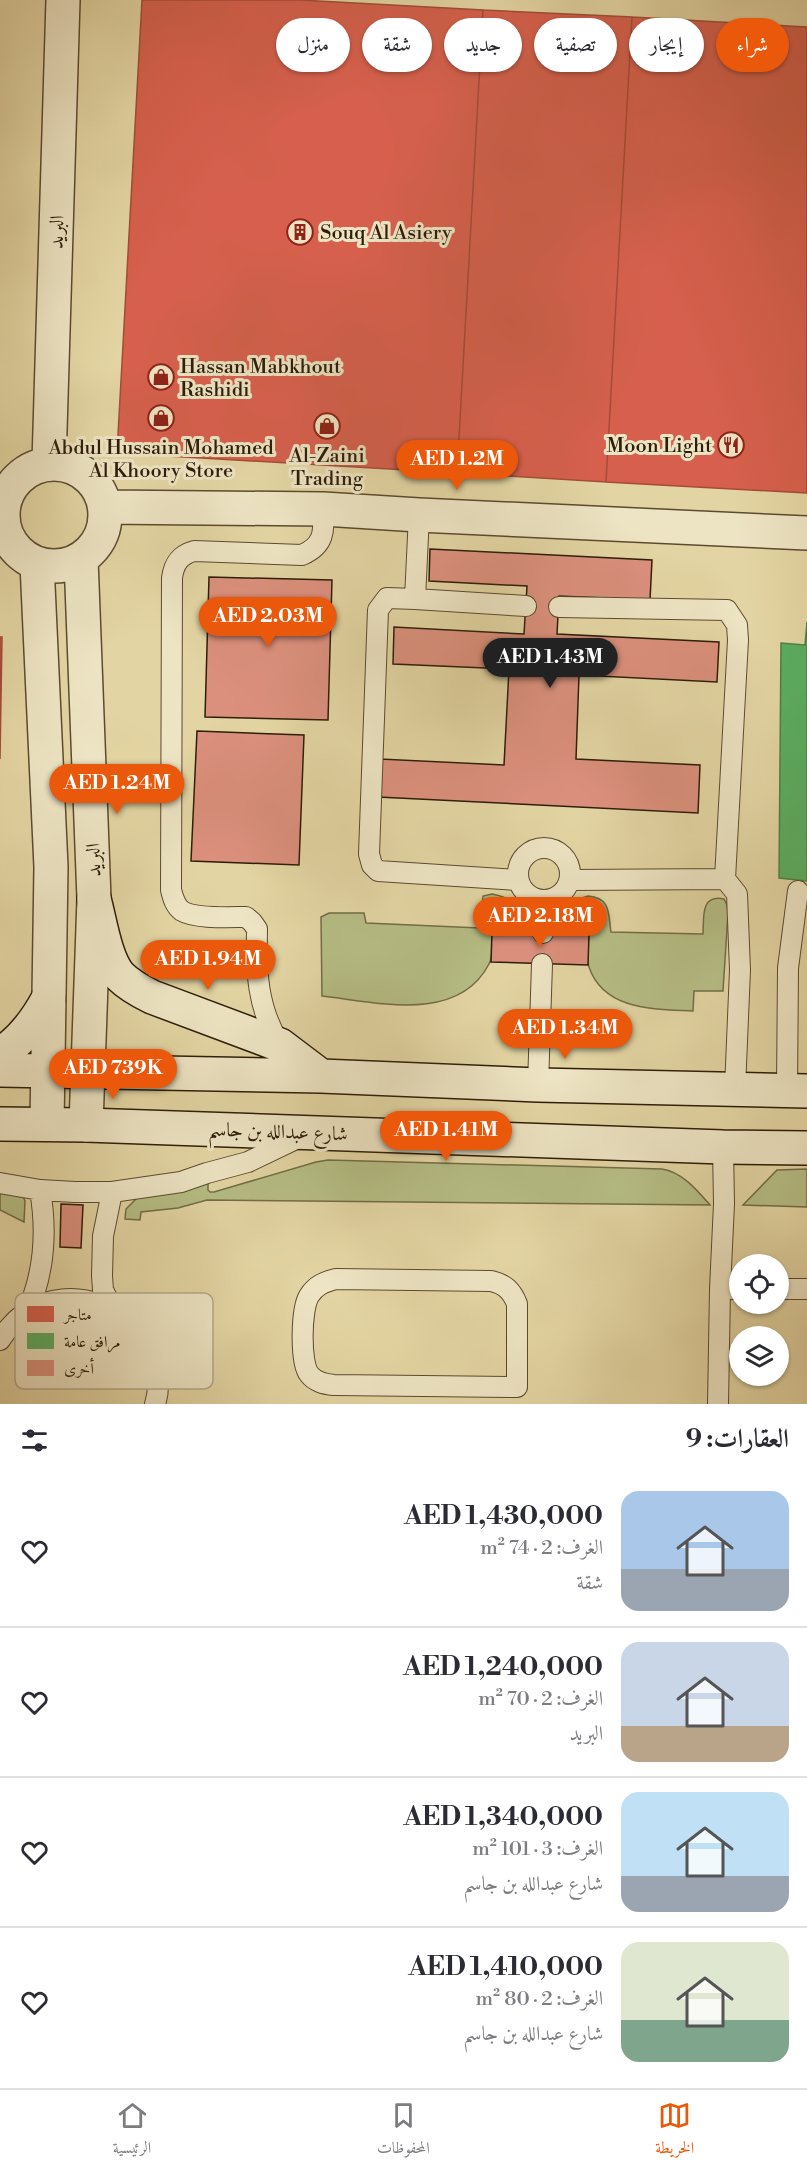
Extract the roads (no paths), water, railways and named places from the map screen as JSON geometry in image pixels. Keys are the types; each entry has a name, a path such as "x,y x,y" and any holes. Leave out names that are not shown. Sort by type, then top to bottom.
{"street":[{"name":"البريد","path":"49,463 63,0"},
{"path":"49,463 65,464 92,479 105,507 105,522 101,537 93,549 81,559 67,565 52,566 37,564 22,555 10,543 3,527 1,509 7,491 17,477 32,467 49,463"},
{"path":"105,507 323,509 807,532"},
{"name":"البريد","path":"81,559 94,899 86,1125"},
{"path":"37,564 51,867 47,1124"},
{"path":"94,899 110,956 118,974 132,986 152,997 280,1045 321,1076"},
{"path":"0,1054 24,1035 48,999"},
{"path":"0,1070 321,1076 538,1085 797,1091"},
{"name":"شارع عبدالله بن جاسم","path":"0,1124 807,1148"}],"lane":[{"path":"280,1045 268,1026 262,1006 258,984 256,929 252,922 246,917 193,915 182,911 174,902 171,890 172,578 178,560 194,551 302,555 312,550 320,541 324,530 323,509"},
{"path":"415,599 419,515"},
{"path":"518,880 378,872 372,865 369,854 378,610 387,598 526,606"},
{"path":"559,607 727,610 737,625 725,879 737,894 740,970 735,1089"},
{"path":"544,848 556,850 565,858 570,869 570,880 565,891 556,898 544,901 533,898 523,891 518,880 519,868 524,858 533,851 544,848"},
{"path":"570,880 725,879"},
{"path":"797,1091 788,968 798,891"},
{"path":"543,933 544,901"},
{"path":"538,1085 542,964"},
{"path":"0,1183 40,1190 112,1192 181,1182 248,1162 311,1132"},
{"path":"718,1404 724,1204 723,1147"},
{"path":"36,1293 43,1244 40,1190"},
{"path":"104,1293 102,1276 103,1236 112,1192"},
{"path":"336,1279 500,1283 514,1295 517,1304 517,1396 324,1384 315,1380 304,1365 306,1302 317,1286 336,1279"},
{"path":"720,1289 729,1289"},
{"path":"789,1289 807,1289"},
{"path":"155,1404 158,1389"}],"place":[{"name":"Souq Al Asiery","path":"300,232"},
{"name":"Hassan Mabkhout Rashidi","path":"161,377"},
{"name":"Abdul Hussain Mohamed Al Khoory Store","path":"161,418"},
{"name":"Al-Zaini Trading","path":"327,426"},
{"name":"Moon Light","path":"731,445"}]}
